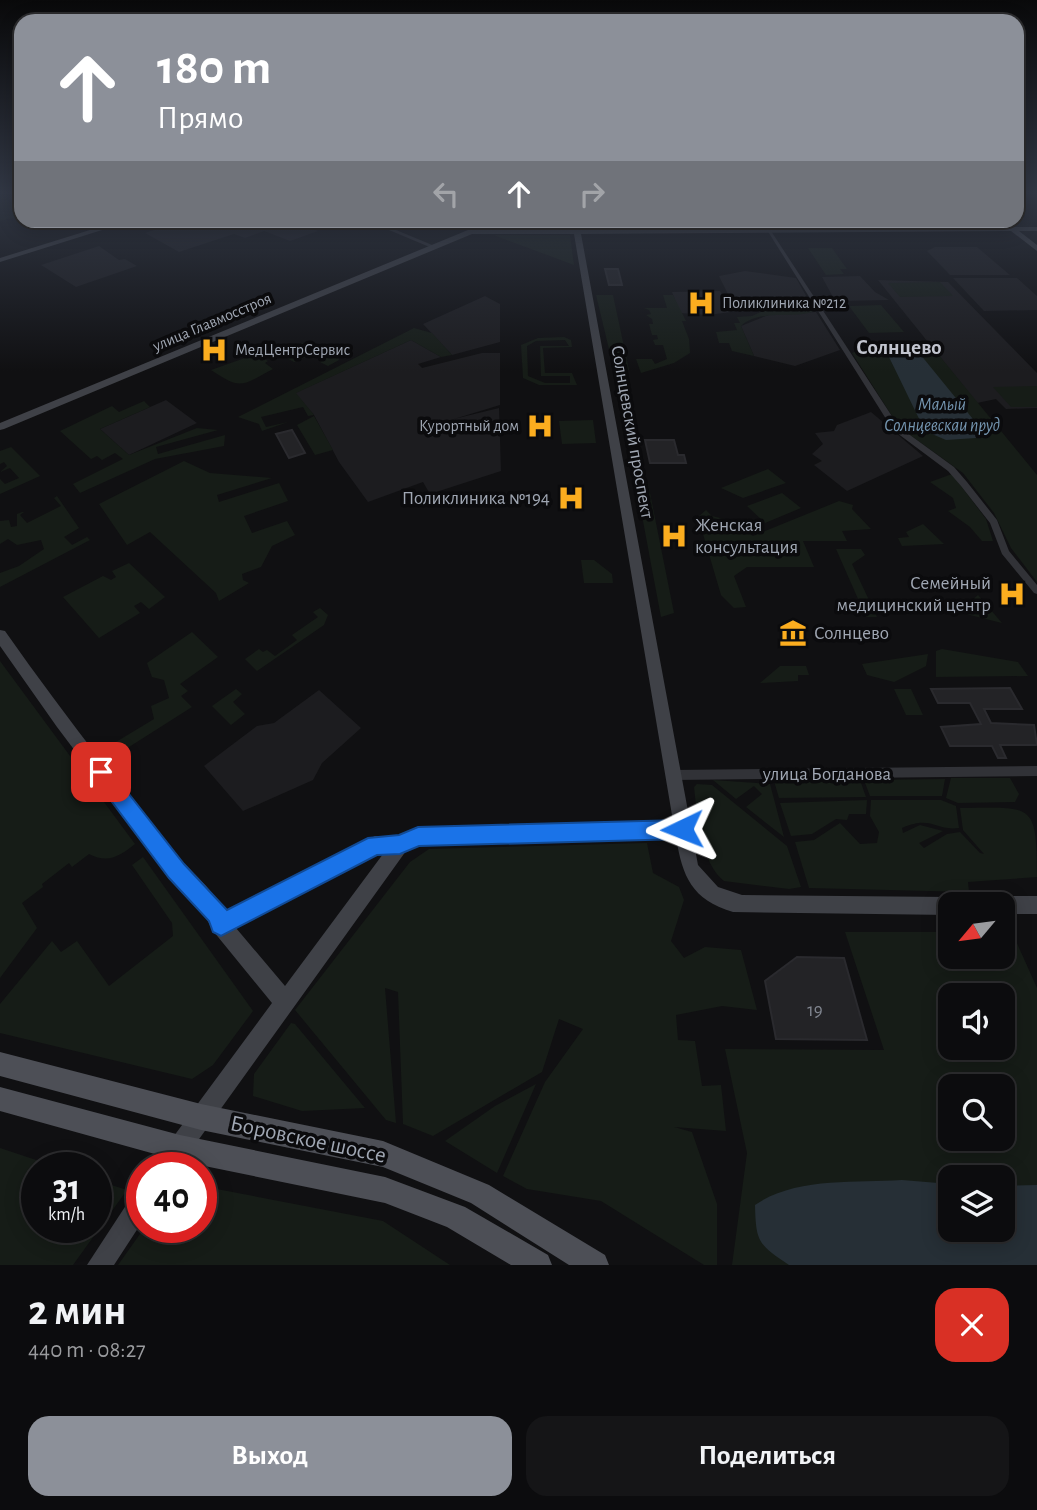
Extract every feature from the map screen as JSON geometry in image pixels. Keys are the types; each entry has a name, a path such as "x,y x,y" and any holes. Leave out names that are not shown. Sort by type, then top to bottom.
{"main road":[{"name":"Боровское шоссе","path":"0,1064 201,1117 369,1150 401,1160 480,1194 595,1265"},
{"name":"Боровское шоссе","path":"0,1098 156,1152"},
{"name":"Боровское шоссе","path":"217,1165 385,1190 455,1217 538,1265"}],"street":[{"path":"0,260 23,253"},
{"name":"улица Главмосстроя","path":"0,427 419,253"},
{"name":"Солнцевский проспект","path":"581,253 673,775"},
{"path":"783,253 896,428 958,476 994,522 1005,552 1037,592"},
{"path":"0,635 46,702 177,871 218,915 221,925 285,1002"},
{"name":"улица Богданова","path":"673,775 1037,771"},
{"path":"673,775 690,868 700,885 720,901 758,906 938,906"},
{"path":"221,925 375,845 400,845 418,836 682,829"},
{"path":"177,1152 400,845"},
{"path":"354,856 368,859 377,877"},
{"path":"1015,905 1037,905"},
{"path":"99,1265 126,1225"}],"shaded area":[{"path":"78,253 109,253 119,260 125,259 137,266 76,287 41,265"},
{"path":"542,253 572,253 574,265"},
{"path":"811,253 836,253 847,269 840,269 844,274 826,275"},
{"path":"929,253 984,253 1010,275 950,275"},
{"path":"745,271 796,278 813,308 735,308 719,276"},
{"path":"860,276 875,292 889,300 834,299 822,277"},
{"path":"953,278 1017,278 1037,296 1037,310 984,311"},
{"path":"878,280 948,282 1037,373 1037,408 1006,409 996,399 977,403"},
{"path":"940,282 953,296 900,297 888,283"},
{"name":"Поликлиника №212","path":"720,291 731,312 708,315 680,313 672,292"},
{"path":"596,295 613,295 629,370 614,370"},
{"path":"663,295 673,295 686,321 682,321 689,339 690,353 674,363 641,373 636,359 652,359 655,364 667,359 663,345 655,345 653,340 658,339 657,335 652,335 649,324 653,324 652,319 646,315 651,314 644,308 667,308"},
{"path":"485,296 500,304 500,342 452,355 423,324"},
{"path":"881,305 904,332 869,333 849,306"},
{"path":"815,310 800,314 759,317 741,326 754,356 732,351 729,343 719,343 716,332 737,330 734,323 740,323 737,317 752,316 763,311"},
{"path":"816,312 840,350 795,366 754,356 741,326 771,314"},
{"path":"414,328 432,333 452,355 441,357 411,340 296,393 314,415 308,416 303,407 261,417 266,427 288,422 262,431 259,424 238,417"},
{"path":"564,337 571,340 572,347 543,348 545,373 572,373 577,385 539,385 523,378 521,345 538,338","holes":["565,340 569,346 540,346 541,376 570,376 570,383 545,383 528,376 527,346 536,341"]},
{"path":"411,340 441,357 418,364 422,368 482,353 500,353 500,405 454,419 499,408 501,471 430,494 423,482 368,502 339,462 314,415 295,393"},
{"path":"309,341 339,360 328,366 320,362 326,358 315,353 294,362 276,352"},
{"path":"919,343 933,348 1037,475 1037,582 1011,548 994,513 963,473 899,427 852,353 874,344"},
{"path":"256,354 268,361 265,363 273,369 247,382 229,381 211,370"},
{"path":"1037,386 1037,407 1011,407 993,387"},
{"path":"166,400 197,423 129,455 100,429"},
{"path":"144,401 150,407 100,429 129,455 197,428 218,430 156,447 158,454 225,435 224,446 155,459 80,493 73,484 123,459 115,453 102,460 97,456 91,459 60,431 112,406 119,412"},
{"path":"871,412 923,456 847,491 814,465 822,461 812,454 823,444 815,433 834,431 837,425"},
{"path":"314,416 333,450 315,455 297,425"},
{"path":"593,420 596,443 562,444 559,421"},
{"path":"11,447 40,476 0,494 0,479 5,484 19,478 10,468 0,472 7,466 4,462 0,464 0,451"},
{"path":"184,461 210,473 272,478 217,495 219,502 279,483 288,501 244,516 252,533 287,521 295,535 272,546 261,567 242,574 243,580 249,583 219,601 216,593 150,532 127,545 99,504"},
{"path":"768,469 786,483 743,498 721,488"},
{"path":"952,474 986,519 993,541 982,541 970,527 948,511 956,508 953,498 930,482"},
{"path":"648,483 674,613 661,617 636,484"},
{"path":"782,493 801,508 765,523 747,506"},
{"path":"57,496 79,528 64,537 72,545 87,537 90,540 0,587 0,573 19,566 44,549 41,540 17,545 8,539 0,544 0,521 9,520 11,527 17,526 17,514 24,512 20,515 27,523 61,506 54,498"},
{"path":"839,501 853,505 852,509 871,529 842,531 847,541 803,541 814,567 747,567 734,576 746,607 734,608 721,595 698,517 706,510 712,516 728,520 753,536"},
{"path":"923,524 944,544 902,546 898,538 909,537 906,532"},
{"path":"836,549 861,549 865,555 852,564 877,617 866,617"},
{"path":"581,560 594,560 612,574 613,583 584,583"},
{"path":"129,563 165,597 149,609 141,602 134,606 140,613 99,638 63,597 103,576 111,580 116,577 112,571"},
{"path":"978,595 1002,623 958,612"},
{"path":"320,608 328,615 324,625 257,671 245,659 259,649 263,652 267,650 275,656 297,640 292,635 318,617 313,612"},
{"path":"192,632 218,657 180,684 188,691 181,696 192,707 118,754 111,745 154,719 151,706 169,698 164,680 152,677 147,663"},
{"path":"942,649 1018,662 1028,676 936,677 936,651"},
{"path":"928,654 926,666 894,682 867,675 862,664"},
{"path":"0,661 135,844 114,857 102,858 89,854 72,867 69,863 22,903 37,928 0,978"},
{"path":"780,666 806,666 809,675 798,675 798,681 760,683"},
{"path":"236,689 242,694 233,702 245,714 231,725 212,706"},
{"path":"894,689 911,689 923,715 906,715"},
{"path":"319,690 361,728 322,763 313,780 243,811 204,766 257,726 274,723"},
{"path":"951,778 1010,778 1019,794 1015,802 958,803 946,798"},
{"path":"945,779 942,796 870,796 864,780"},
{"path":"713,780 770,784 784,837 746,807 762,794 754,786 736,799"},
{"path":"860,780 866,797 779,798 774,781"},
{"path":"697,784 712,785 787,846 801,887 789,889 724,881 716,873 705,851 694,787"},
{"path":"867,800 866,814 849,814 847,820 836,819 812,834 791,836 780,803"},
{"path":"871,800 941,800 956,806 959,828 920,823 902,828 903,833 920,825 943,831 919,843 924,848 947,834 960,832 984,854 963,830 960,808 1016,810 1026,814 1032,821 1037,852 1037,877 968,882 969,892 809,888 795,842 814,840 840,823 860,844 877,843 879,832 870,816"},
{"path":"647,843 653,873 679,887 684,900 671,941 684,958 705,947 741,950 757,1010 722,1006 676,1015 678,1040 695,1041 702,1086 721,1085 726,1131 674,1127 692,1132 717,1204 717,1265 704,1265 601,1201 527,1189 503,1176 545,1082 583,1029 559,1019 542,1072 433,1136 403,1124 398,992 385,988 396,1123 386,1120 295,1010 410,862 429,849"},
{"path":"143,857 253,1011 213,1065 192,1079 0,1033 0,1004 52,941 61,952 77,941 109,986 173,936 172,923 132,865"},
{"path":"845,932 938,932 938,970 1015,970 1015,939 1037,988 1037,1265 732,1265 747,1153 725,1049 884,1050"},
{"path":"291,1023 295,1024 365,1108 302,1111 253,1096 254,1074"},
{"path":"536,1084 497,1173 445,1141 495,1106"},
{"path":"0,1148 21,1155 21,1243 89,1243 73,1265 0,1265"},
{"path":"112,1185 126,1191 112,1211"},
{"path":"217,1189 383,1221 450,1265 118,1265 134,1243 217,1243"}],"water":[{"name":"Малый Солнцевскаи пруд","path":"897,349 920,354 977,424 976,438 946,440 925,431 889,357 888,351"},
{"path":"902,1180 938,1183 938,1242 1015,1242 1015,1186 1037,1185 1037,1265 789,1265 761,1241 756,1227 755,1205 788,1190 826,1183"}],"building":[{"path":"605,269 618,269 622,285 609,285"},
{"path":"292,430 305,453 289,458 276,434"},
{"path":"645,440 674,440 678,455 684,455 686,463 650,463"},
{"path":"1010,688 1022,709 984,709 991,723 1034,725 1037,745 1000,745 1006,758 998,758 992,746 950,746 941,727 981,724 970,703 938,703 931,689"},
{"path":"797,957 844,958 867,1040 776,1039 765,981"}],"place":[{"name":"Поликлиника №212","path":"701,303"},
{"name":"МедЦентрСервис","path":"214,350"},
{"name":"Курортный дом","path":"540,426"},
{"name":"Поликлиника №194","path":"571,498"},
{"name":"Женская консультация","path":"674,536"},
{"name":"Семейный медицинский центр","path":"1012,594"},
{"name":"Солнцево","path":"793,633"}],"district":[{"name":"Солнцево","path":"899,347"}],"route":[{"path":"101,772 177,871 218,915 221,925 375,845 400,845 418,836 682,829"}]}
